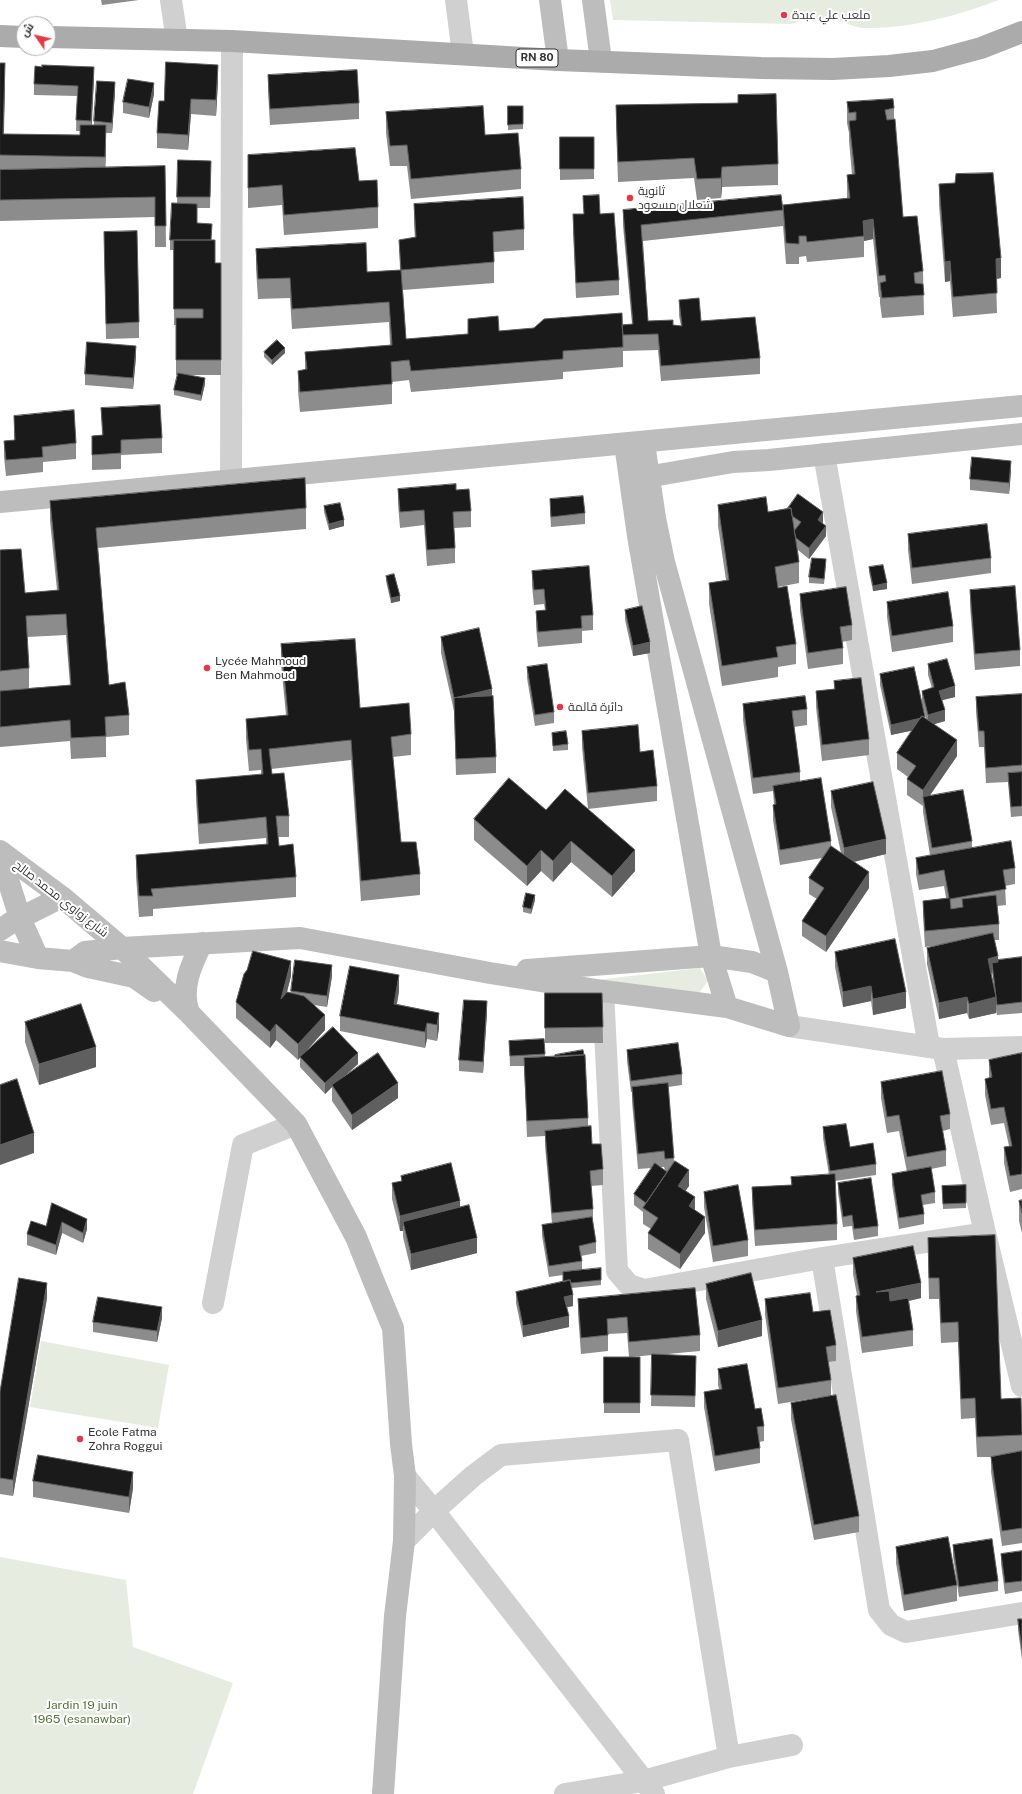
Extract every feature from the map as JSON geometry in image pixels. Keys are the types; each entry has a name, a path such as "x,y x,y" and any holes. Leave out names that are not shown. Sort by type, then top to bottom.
{"main road":[{"name":"RN 80","path":"56,37 232,41 558,60 761,68 833,69 889,66 933,61 981,48 1022,32"},
{"path":"0,36 16,37"}],"street":[{"path":"171,0 176,40"},
{"path":"456,0 463,54"},
{"path":"550,0 558,60"},
{"path":"593,0 601,61"},
{"path":"231,482 232,41"},
{"path":"0,502 231,482 1022,406"},
{"path":"640,478 733,462 769,460 1022,434"},
{"path":"634,443 640,478 673,738 711,956 726,1007"},
{"path":"824,454 936,1047 985,1233 1022,1386"},
{"path":"640,478 655,518 664,562 777,972 789,1026"},
{"name":"شارع زواوي محمد صالح","path":"0,851 62,896 122,948 189,1013"},
{"name":"شارع زواوي محمد صالح","path":"0,854 20,918 38,958"},
{"path":"0,930 62,896"},
{"path":"73,960 85,952 122,948 300,938 490,973 603,991 726,1007 789,1026 936,1047 1022,1047"},
{"path":"189,1013 185,998 187,981 192,965 202,943"},
{"path":"0,950 38,958 73,960 88,967 134,977 189,1013 296,1124 356,1237 393,1328 401,1444 405,1476 404,1541 395,1616 383,1785 369,1794"},
{"path":"490,973 711,956 752,962 777,972"},
{"path":"603,991 617,1271 629,1285 644,1290 822,1258 985,1233"},
{"path":"213,1303 243,1145 296,1124"},
{"path":"822,1258 879,1610 891,1626 906,1632 1022,1612"},
{"path":"404,1541 434,1511 473,1476 501,1455 678,1440 729,1757"},
{"path":"405,1476 434,1511 648,1788"},
{"path":"565,1794 648,1788 729,1757 792,1745"}],"green space":[{"name":"ملعب علي عبدة","path":"610,0 999,0 949,16 915,24 880,28 862,28 839,21 821,19 791,24 613,20"},
{"path":"700,968 708,981 699,993 588,981"},
{"path":"41,1341 169,1365 158,1428 30,1407"},
{"name":"Jardin 19 juin 1965 (esanawbar)","path":"0,1557 126,1580 133,1647 233,1683 193,1794 0,1794"}],"building":[{"path":"166,62 218,65 216,100 191,99 188,135 157,133 159,101 164,101"},
{"path":"0,63 5,63 3,134 80,135 80,125 106,125 105,157 0,155"},
{"path":"42,65 94,67 91,121 76,120 78,86 34,84 35,66 42,67"},
{"path":"357,70 359,103 270,109 268,75"},
{"path":"128,79 154,83 149,107 123,102"},
{"path":"97,81 115,82 112,123 94,121"},
{"path":"776,94 778,164 722,167 721,178 697,179 694,158 618,162 616,105 738,103 738,95"},
{"path":"893,99 894,108 885,110 887,120 895,119 903,217 917,216 923,271 914,273 915,283 923,284 924,295 882,298 880,283 886,281 885,275 879,276 873,219 863,221 864,236 807,242 806,236 799,236 799,244 786,243 783,205 850,198 847,175 855,174 849,121 856,120 856,112 849,113 847,102"},
{"path":"483,106 485,135 518,133 521,169 411,179 407,145 390,146 386,112"},
{"path":"508,106 523,106 523,124 508,125"},
{"path":"560,137 594,137 594,169 560,169"},
{"path":"355,148 359,181 377,180 378,207 284,215 282,185 248,188 248,155"},
{"path":"178,160 211,161 210,197 177,197"},
{"path":"165,166 166,226 155,226 155,197 0,200 0,170"},
{"path":"993,173 1001,258 996,259 997,293 953,297 950,261 945,262 939,184 955,183 956,174"},
{"path":"599,195 600,214 614,213 619,280 576,283 573,214 584,214 583,196"},
{"path":"781,195 783,210 641,225 648,321 673,320 673,325 682,326 679,300 699,298 701,321 755,317 760,358 661,366 658,334 623,335 622,325 633,324 623,210"},
{"path":"523,197 524,229 493,232 494,262 401,270 399,240 416,237 414,204"},
{"path":"172,203 197,204 197,223 212,224 211,240 170,240"},
{"path":"137,231 139,322 106,324 104,232"},
{"path":"174,240 215,240 215,263 221,263 221,360 176,360 176,318 203,318 203,309 174,309"},
{"path":"366,243 367,272 401,270 406,339 468,334 468,319 498,316 499,331 534,328 544,319 622,313 623,347 563,351 563,359 411,371 409,360 391,362 392,384 300,392 298,371 307,369 305,352 392,345 389,302 292,309 290,278 258,279 256,249"},
{"path":"277,340 285,348 272,360 264,352"},
{"path":"87,342 136,346 133,378 85,374"},
{"path":"178,373 205,378 201,395 174,390"},
{"path":"160,405 162,438 121,440 121,453 92,455 92,436 103,435 101,408"},
{"path":"74,410 76,443 42,447 43,457 6,460 4,441 15,440 14,416"},
{"path":"972,457 1011,461 1009,483 970,479"},
{"path":"305,478 306,508 96,528 109,685 125,682 129,715 105,717 106,736 71,738 70,720 0,727 0,691 71,685 66,614 26,616 29,668 0,671 0,550 21,549 25,593 59,590 50,501"},
{"path":"456,484 456,490 469,489 471,511 453,512 455,548 427,550 424,510 400,512 398,489"},
{"path":"798,494 823,512 818,520 826,526 809,548 796,538 794,531 801,522 792,516 791,508 788,508"},
{"path":"583,496 585,513 551,517 550,499"},
{"path":"766,497 768,512 791,508 799,562 775,567 778,588 787,586 796,644 776,647 778,657 722,666 709,583 729,580 718,505"},
{"path":"340,503 344,520 329,524 324,506"},
{"path":"987,524 991,558 912,568 908,534"},
{"path":"812,558 826,559 824,579 809,577"},
{"path":"883,565 887,583 873,586 869,567"},
{"path":"589,566 593,615 581,616 582,628 538,632 536,611 546,610 544,589 534,590 532,571"},
{"path":"394,574 400,596 391,598 386,576"},
{"path":"1015,586 1020,650 975,654 970,590"},
{"path":"846,587 852,625 840,627 843,648 808,653 800,594"},
{"path":"948,592 953,626 892,636 887,602"},
{"path":"642,606 650,642 633,646 625,610"},
{"path":"479,628 492,689 454,698 441,637"},
{"path":"355,639 360,708 409,703 411,734 391,737 401,842 416,842 420,874 361,881 351,740 269,749 272,774 284,773 289,816 276,816 279,846 293,844 296,877 151,889 153,896 139,896 136,855 268,844 266,817 199,824 196,780 263,774 261,749 249,750 246,719 288,715 281,644"},
{"path":"947,659 955,686 939,691 945,710 928,715 922,691 934,687 928,664"},
{"path":"547,664 554,712 535,715 527,667"},
{"path":"914,667 925,717 922,716 921,718 891,725 880,674"},
{"path":"861,678 869,739 822,745 816,691 835,689 834,681"},
{"path":"1022,694 1022,765 986,768 984,731 979,731 976,697"},
{"path":"493,696 496,757 456,759 454,698"},
{"path":"805,696 807,709 792,711 800,772 753,778 743,704"},
{"path":"922,716 957,740 923,790 907,779 916,766 897,753"},
{"path":"638,725 640,752 653,750 657,786 588,793 582,731"},
{"path":"566,731 568,744 553,746 552,733"},
{"path":"1022,772 1022,806 1011,807 1008,773"},
{"path":"509,778 546,810 565,789 635,850 612,876 571,841 553,861 541,850 527,866 474,819"},
{"path":"821,778 831,841 780,850 773,805 776,804 773,786"},
{"path":"873,782 886,839 844,848 831,791"},
{"path":"963,790 972,841 932,848 923,797"},
{"path":"1011,841 1015,868 1003,870 1006,889 950,899 951,909 963,907 962,899 996,895 999,924 925,931 923,901 949,898 944,870 919,875 916,858"},
{"path":"831,846 869,872 826,936 802,921 824,888 809,878"},
{"path":"526,893 535,895 531,909 523,907"},
{"path":"993,933 998,956 988,959 996,997 969,1004 967,997 939,1003 927,948"},
{"path":"895,939 906,992 873,999 871,986 843,992 835,952"},
{"path":"253,951 291,961 281,999 287,992 304,996 325,1015 298,1044 276,1024 270,1032 236,1002 244,974 247,970"},
{"path":"1022,957 1022,1002 997,1005 992,963 998,962 998,960"},
{"path":"295,960 332,965 327,996 291,991"},
{"path":"350,966 399,975 394,1004 439,1013 437,1025 427,1023 425,1032 340,1016"},
{"path":"545,993 602,993 603,1027 545,1028"},
{"path":"464,1000 487,1001 483,1062 459,1060"},
{"path":"81,1004 96,1047 39,1064 25,1022"},
{"path":"333,1027 358,1053 325,1083 300,1057"},
{"path":"544,1039 545,1054 510,1056 509,1041"},
{"path":"678,1043 682,1074 631,1081 627,1050"},
{"path":"583,1050 584,1055 555,1057 555,1055"},
{"path":"378,1053 398,1083 352,1115 332,1085"},
{"path":"1022,1053 1022,1174 1010,1176 1004,1147 1012,1146 1004,1107 991,1109 985,1079 992,1077 989,1060"},
{"path":"585,1055 588,1118 527,1121 524,1058"},
{"path":"942,1071 950,1114 940,1116 946,1150 907,1157 899,1115 887,1117 881,1082"},
{"path":"17,1079 34,1133 0,1145 0,1085"},
{"path":"668,1083 674,1158 665,1159 664,1151 638,1154 632,1087"},
{"path":"846,1124 850,1147 873,1143 876,1164 830,1171 823,1127"},
{"path":"591,1126 592,1144 601,1144 603,1169 590,1171 593,1209 552,1213 545,1131"},
{"path":"675,1161 689,1170 678,1186 695,1197 689,1206 705,1217 680,1254 648,1233 658,1218 643,1208"},
{"path":"451,1163 460,1201 400,1216 392,1183 402,1181 401,1176"},
{"path":"655,1163 667,1172 646,1203 634,1194"},
{"path":"931,1167 935,1192 921,1195 924,1214 899,1218 892,1174"},
{"path":"835,1174 837,1224 755,1230 752,1187 792,1185 791,1177"},
{"path":"871,1178 878,1226 854,1229 852,1215 843,1217 838,1183"},
{"path":"738,1185 748,1240 713,1246 704,1192"},
{"path":"966,1185 966,1203 943,1204 942,1186"},
{"path":"1022,1200 1022,1213 1019,1201"},
{"path":"52,1203 87,1219 83,1233 62,1222 56,1245 27,1234 31,1221 46,1226"},
{"path":"469,1205 477,1238 411,1254 403,1222"},
{"path":"592,1217 596,1242 579,1246 582,1261 549,1266 542,1225"},
{"path":"995,1235 1001,1399 1021,1398 1022,1435 977,1437 975,1398 961,1399 958,1322 941,1323 939,1278 929,1278 928,1238"},
{"path":"913,1246 921,1283 876,1292 889,1291 890,1301 908,1298 913,1330 862,1337 856,1296 860,1295 853,1258"},
{"path":"601,1268 601,1280 571,1283 570,1280 563,1282 563,1272"},
{"path":"751,1273 762,1320 718,1331 706,1284"},
{"path":"19,1278 47,1283 13,1480 0,1478 0,1392"},
{"path":"570,1280 573,1295 564,1297 569,1316 523,1326 516,1292"},
{"path":"695,1288 700,1335 629,1342 627,1317 607,1319 608,1335 581,1338 578,1299"},
{"path":"810,1293 813,1312 830,1310 836,1345 826,1347 831,1380 778,1388 765,1299"},
{"path":"98,1297 162,1307 157,1331 93,1322"},
{"path":"652,1354 696,1356 695,1396 651,1395"},
{"path":"604,1357 640,1357 640,1403 604,1403"},
{"path":"747,1364 755,1409 761,1408 764,1426 757,1427 760,1448 715,1456 704,1392 722,1389 718,1369"},
{"path":"836,1395 859,1516 814,1525 791,1403"},
{"path":"1022,1451 1022,1528 1002,1531 991,1457"},
{"path":"38,1455 133,1472 129,1497 33,1481"},
{"path":"948,1537 957,1585 904,1595 896,1547"},
{"path":"992,1539 998,1581 959,1587 953,1545"},
{"path":"1022,1551 1022,1581 1005,1583 1001,1554"},
{"path":"1018,1619 1022,1619 1022,1649"}],"place":[{"name":"ملعب علي عبدة","path":"784,15"},
{"name":"ثانوية شعلال مسعود","path":"630,198"},
{"name":"Lycée Mahmoud Ben Mahmoud","path":"207,668"},
{"name":"دائرة قالمة","path":"560,707"},
{"name":"Ecole Fatma Zohra Roggui","path":"80,1439"}]}
